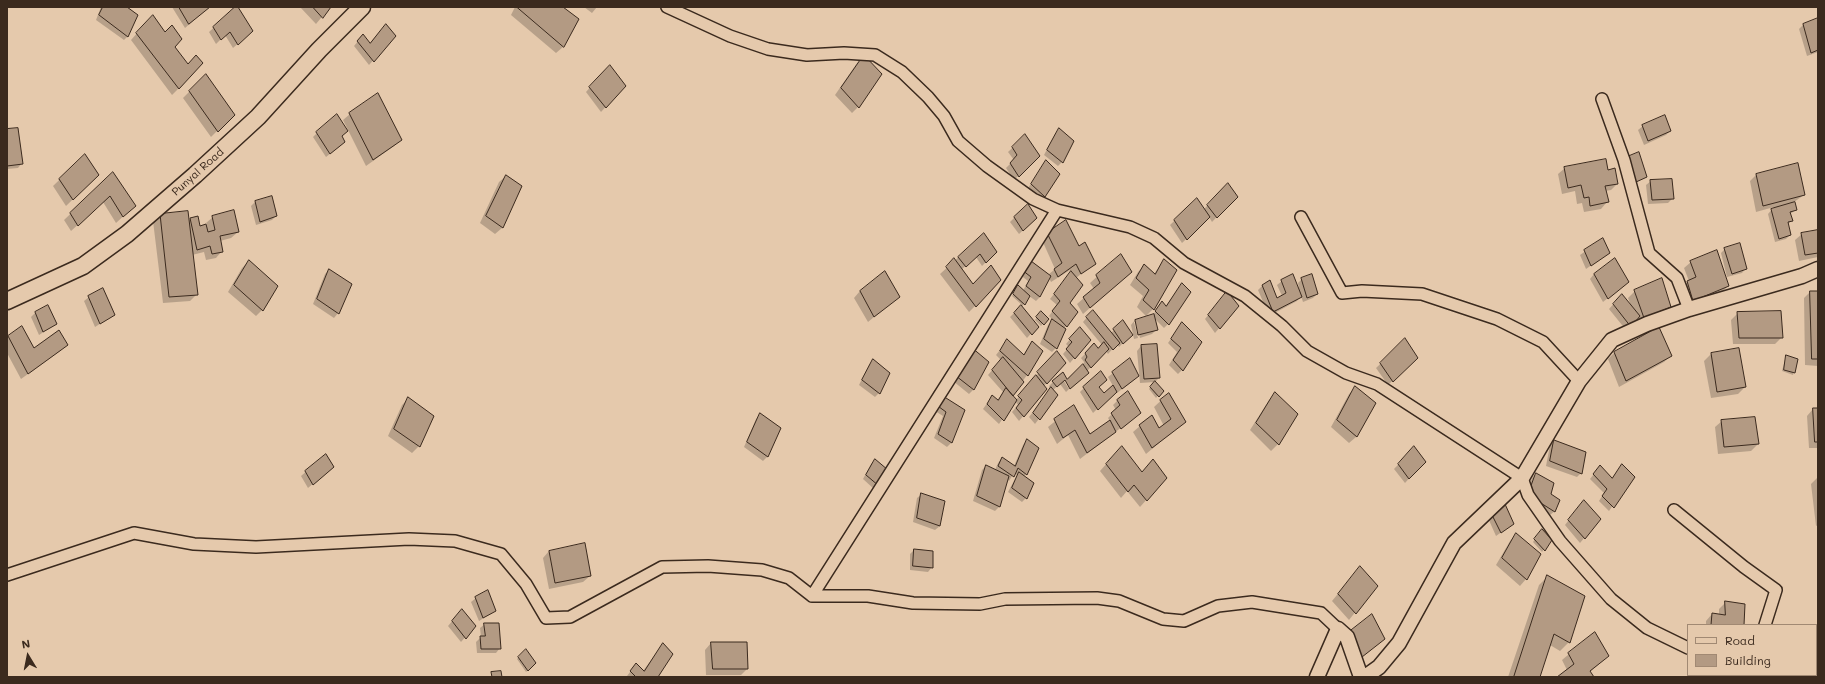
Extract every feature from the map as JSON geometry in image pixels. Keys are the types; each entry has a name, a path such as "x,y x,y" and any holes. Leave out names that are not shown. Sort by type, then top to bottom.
{"main road":[{"name":"Punyal Road","path":"7,302 83,266 127,234 195,175 258,117 318,50 362,7"}],"street":[{"path":"667,7 730,36 768,49 807,55 844,53 875,55 902,72 928,97 944,116 958,141 987,166 1033,199 1057,210 1130,227 1154,238 1184,263 1245,296 1282,326 1307,351 1346,373 1377,384 1522,478 1528,495 1560,542 1611,598 1647,628 1687,648"},
{"path":"1602,99 1624,160 1650,253 1677,278 1689,309"},
{"path":"812,596 1057,210"},
{"path":"1301,217 1342,293 1362,291 1422,294 1497,319 1543,342 1579,381"},
{"path":"1365,677 1379,667 1399,643 1454,543 1522,478 1579,381 1612,340 1647,324 1689,309 1802,276 1818,269"},
{"path":"1674,510 1744,568 1776,590 1765,624"},
{"path":"7,575 134,533 194,544 256,547 409,539 455,541 501,554 526,584 546,618 570,617 662,567 708,566 762,570 789,578 812,596 868,596 912,604 980,604 1005,599 1097,598 1119,601 1162,619 1184,621 1218,606 1252,602 1321,613 1347,637 1361,677"},
{"path":"1317,677 1338,629"}],"building":[{"path":"103,7 127,7 138,15 128,37 99,15"},
{"path":"179,7 210,7 189,24"},
{"path":"235,7 238,7 253,31 238,45 230,32 221,40 213,27"},
{"path":"313,7 331,7 323,18"},
{"path":"517,7 563,7 579,19 564,47"},
{"path":"153,15 165,32 172,25 182,39 175,47 188,64 196,55 203,63 179,89 136,33"},
{"path":"1818,18 1818,50 1811,53 1803,24"},
{"path":"386,24 396,36 374,62 357,41 363,34 370,43"},
{"path":"864,55 882,74 859,108 841,88"},
{"path":"610,65 626,86 606,108 589,87"},
{"path":"206,74 235,115 218,132 189,91"},
{"path":"378,93 402,140 373,160 349,113"},
{"path":"337,114 348,131 342,136 345,142 330,154 316,132"},
{"path":"1665,115 1671,131 1648,141 1642,125"},
{"path":"18,128 23,164 7,166 7,129"},
{"path":"1059,128 1074,141 1063,163 1047,150"},
{"path":"1025,134 1040,156 1019,177 1010,163 1017,155 1012,147"},
{"path":"1639,152 1647,177 1636,182 1627,157"},
{"path":"85,154 99,175 73,200 59,179"},
{"path":"1606,159 1608,170 1615,168 1618,184 1605,186 1609,202 1590,206 1589,197 1584,198 1581,185 1568,188 1564,167"},
{"path":"1046,160 1060,174 1045,197 1031,184"},
{"path":"1798,163 1805,195 1763,206 1756,174"},
{"path":"113,172 136,206 123,217 110,196 78,226 70,213"},
{"path":"506,175 522,186 503,228 486,216"},
{"path":"1672,179 1674,199 1652,200 1650,180"},
{"path":"1228,183 1238,197 1217,218 1207,205"},
{"path":"272,196 277,216 260,222 255,201"},
{"path":"1197,198 1210,217 1187,240 1174,220"},
{"path":"1795,202 1797,210 1790,212 1793,221 1788,222 1791,235 1779,239 1771,209"},
{"path":"1028,204 1037,218 1023,231 1014,217"},
{"path":"234,210 239,232 220,236 223,252 212,254 210,246 197,250 190,218 198,216 200,226 206,224 208,232 215,230 212,216"},
{"path":"188,211 198,295 169,297 160,214"},
{"path":"1066,220 1079,246 1085,242 1096,264 1081,274 1076,264 1058,277 1054,269 1062,263 1047,233"},
{"path":"1818,230 1818,253 1805,255 1801,233"},
{"path":"984,233 997,252 986,263 980,254 966,267 958,257"},
{"path":"1603,238 1610,253 1591,266 1584,250"},
{"path":"1740,243 1747,269 1732,274 1724,248"},
{"path":"1717,250 1729,286 1693,301 1687,281 1696,277 1690,261"},
{"path":"1121,254 1132,272 1090,308 1083,297 1100,283 1096,275"},
{"path":"1023,255 1051,276 1040,297 1026,286 1031,277 1017,266"},
{"path":"954,258 973,284 991,265 1001,280 976,307 946,267"},
{"path":"1615,258 1629,282 1608,299 1594,274"},
{"path":"1164,259 1177,270 1154,310 1143,300 1149,290 1136,278 1144,264 1155,274"},
{"path":"249,260 278,286 263,311 234,285"},
{"path":"329,269 352,284 339,314 317,299"},
{"path":"885,271 900,297 874,317 860,291"},
{"path":"1071,271 1083,285 1070,303 1078,312 1067,327 1052,311 1060,301 1054,294"},
{"path":"1293,274 1302,297 1273,312 1262,285 1270,280 1277,298 1286,293 1281,280"},
{"path":"1312,274 1318,294 1307,298 1301,278"},
{"path":"1662,278 1671,307 1644,318 1634,290"},
{"path":"1182,283 1191,292 1169,325 1155,311 1162,301 1166,306"},
{"path":"1018,285 1030,296 1025,305 1013,294"},
{"path":"103,288 115,315 100,324 88,296"},
{"path":"1227,291 1239,306 1220,329 1208,315"},
{"path":"1810,291 1818,291 1818,359 1812,359"},
{"path":"1622,294 1640,316 1631,327 1613,304"},
{"path":"48,305 57,324 43,332 35,312"},
{"path":"1021,305 1039,327 1032,335 1014,313"},
{"path":"1093,310 1120,343 1113,350 1086,317"},
{"path":"1041,311 1049,319 1044,325 1036,317"},
{"path":"1781,311 1783,338 1739,338 1737,312"},
{"path":"1154,314 1158,330 1138,335 1135,320"},
{"path":"1052,319 1066,329 1057,349 1044,339"},
{"path":"1123,320 1133,335 1123,344 1113,329"},
{"path":"1182,322 1202,342 1183,371 1173,360 1181,348 1171,339"},
{"path":"22,326 34,348 59,330 68,345 28,374 8,336"},
{"path":"1080,327 1091,340 1075,359 1066,349 1072,342 1069,339"},
{"path":"1659,327 1672,356 1626,381 1614,352"},
{"path":"1405,338 1418,358 1393,382 1380,363"},
{"path":"1007,339 1024,355 1032,341 1043,351 1028,376 1000,351"},
{"path":"1104,342 1109,349 1091,368 1085,360 1087,357 1085,353 1094,343 1098,348"},
{"path":"1157,344 1160,378 1144,379 1141,345"},
{"path":"971,347 989,362 974,390 956,376"},
{"path":"1739,348 1746,387 1717,392 1711,353"},
{"path":"1057,351 1066,363 1047,384 1037,372"},
{"path":"1786,355 1798,359 1795,373 1784,370"},
{"path":"1003,357 1024,382 1013,396 992,370"},
{"path":"1130,358 1139,376 1122,389 1112,372"},
{"path":"873,359 890,373 880,394 862,380"},
{"path":"1083,364 1089,373 1070,389 1065,380 1057,387 1052,381 1063,372 1067,379"},
{"path":"1101,371 1107,380 1099,387 1104,393 1113,385 1117,392 1098,410 1083,387"},
{"path":"1036,375 1047,389 1024,417 1016,408 1022,400 1018,396"},
{"path":"1155,381 1164,391 1159,397 1150,387"},
{"path":"1355,386 1376,403 1357,437 1337,420"},
{"path":"1051,387 1058,395 1040,420 1033,413"},
{"path":"1006,388 1017,400 1004,421 987,404 992,395 998,400"},
{"path":"935,391 965,410 952,443 938,434 946,412 931,401"},
{"path":"1128,391 1141,413 1121,429 1111,413 1120,405 1117,400"},
{"path":"1275,392 1298,414 1279,445 1256,423"},
{"path":"1169,393 1186,422 1152,448 1139,425 1152,415 1159,428 1171,419 1160,400"},
{"path":"408,397 434,416 420,447 394,429"},
{"path":"1074,405 1090,434 1110,420 1116,432 1087,453 1075,430 1063,438 1054,419"},
{"path":"1813,408 1818,408 1818,442 1815,442"},
{"path":"760,413 781,428 768,457 747,442"},
{"path":"1755,417 1759,444 1724,447 1721,420"},
{"path":"1027,439 1039,448 1027,475 1018,468 1014,477 998,466 1002,457 1015,466"},
{"path":"1554,440 1586,452 1582,474 1550,461"},
{"path":"1122,446 1142,472 1153,459 1167,478 1147,501 1134,485 1128,492 1106,464"},
{"path":"1414,446 1426,462 1409,479 1398,464"},
{"path":"326,454 334,467 313,485 305,471"},
{"path":"875,459 888,470 879,486 866,475"},
{"path":"1622,464 1635,477 1614,508 1602,496 1607,489 1593,474 1600,465 1612,478"},
{"path":"986,465 1009,476 1000,507 977,496"},
{"path":"1019,472 1034,483 1027,499 1012,488"},
{"path":"1536,473 1554,483 1551,494 1560,500 1555,512 1528,495"},
{"path":"921,493 945,501 940,526 917,518"},
{"path":"1584,500 1601,519 1585,539 1568,520"},
{"path":"1505,504 1514,524 1501,533 1491,513"},
{"path":"1542,529 1552,540 1545,551 1534,539"},
{"path":"1516,533 1541,554 1527,580 1502,558"},
{"path":"585,543 591,576 555,583 549,551"},
{"path":"914,549 933,551 933,568 913,566"},
{"path":"1360,566 1378,586 1356,614 1338,594"},
{"path":"1547,575 1585,596 1570,643 1554,634 1540,677 1514,677"},
{"path":"488,590 496,611 483,618 475,597"},
{"path":"1725,601 1745,604 1744,624 1711,624 1712,613 1725,615"},
{"path":"462,609 476,626 466,639 452,621"},
{"path":"1372,614 1385,639 1362,657 1349,632"},
{"path":"484,623 499,623 501,649 481,649 480,636 485,636"},
{"path":"1595,632 1609,656 1590,671 1594,677 1557,677 1574,664 1568,653"},
{"path":"711,642 747,642 748,669 713,669"},
{"path":"663,643 673,654 658,677 636,677 630,671 636,663 644,671"},
{"path":"526,649 536,663 528,671 518,657"},
{"path":"501,671 502,677 492,677 491,672"},
{"path":"1693,676 1729,676 1729,677"}]}
